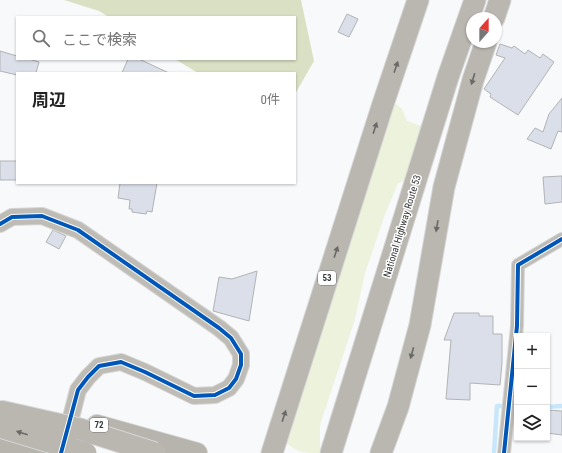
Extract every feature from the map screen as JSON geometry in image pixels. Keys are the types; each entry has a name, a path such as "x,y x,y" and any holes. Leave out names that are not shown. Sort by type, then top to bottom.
{"highway":[{"name":"53","path":"272,453 383,104 418,0"},
{"name":"National Highway Route 53","path":"331,453 448,77 475,0"},
{"path":"496,12 500,0"},
{"path":"381,453 398,407 420,325 444,187 473,80 484,48"},
{"name":"72","path":"0,411 80,429 155,453"},
{"path":"0,427 86,453"}],"main road":[{"name":"72","path":"0,402 70,418 197,453"},
{"path":"0,443 46,453"}],"street":[{"path":"0,224 12,216 42,216 78,230 219,328 231,338 241,354 241,365 236,379 230,388 215,395 194,396 121,362 99,366 78,390 61,453"},
{"path":"504,453 517,326 518,265 562,239"}],"green space":[{"path":"64,0 301,0 314,61 296,92 296,72 196,72 177,60 296,60 296,16 107,16 99,11"},
{"path":"391,100 402,109 407,121 424,127 407,180 398,183 384,217 365,273 355,319 320,425 319,453 300,452 284,441"}],"building":[{"path":"347,14 358,19 349,37 338,32"},
{"path":"502,45 512,48 514,46 525,54 528,50 540,58 543,54 554,62 518,115 490,97 491,94 484,89 505,58 496,55 499,48 502,48"},
{"path":"0,51 16,56 16,60 32,60 39,62 36,72 16,72 16,75 0,71"},
{"path":"128,60 141,60 167,72 122,72"},
{"path":"562,98 562,132 558,131 551,149 527,139 535,128 543,132 549,114"},
{"path":"0,161 16,161 16,180 0,180"},
{"path":"562,176 562,202 545,204 543,177"},
{"path":"120,184 157,184 152,212 147,211 146,214 132,212 132,209 129,209 130,200 118,198"},
{"path":"53,230 66,236 59,249 46,242"},
{"path":"257,271 249,321 213,311 219,277 232,279"},
{"path":"454,313 479,313 479,316 493,316 493,334 502,334 500,385 470,383 470,400 446,399 451,340 444,340"},
{"path":"550,410 562,411 562,435 550,433"}],"waterway":[{"path":"494,453 497,406 501,406"},
{"path":"550,407 562,406"}],"cycle path":[{"path":"0,224 12,217 42,216 78,230 219,328 231,338 241,354 241,365 236,379 229,388 215,395 194,396 121,362 99,366 78,390 61,453"},
{"path":"504,453 517,326 518,265 562,239"}]}
